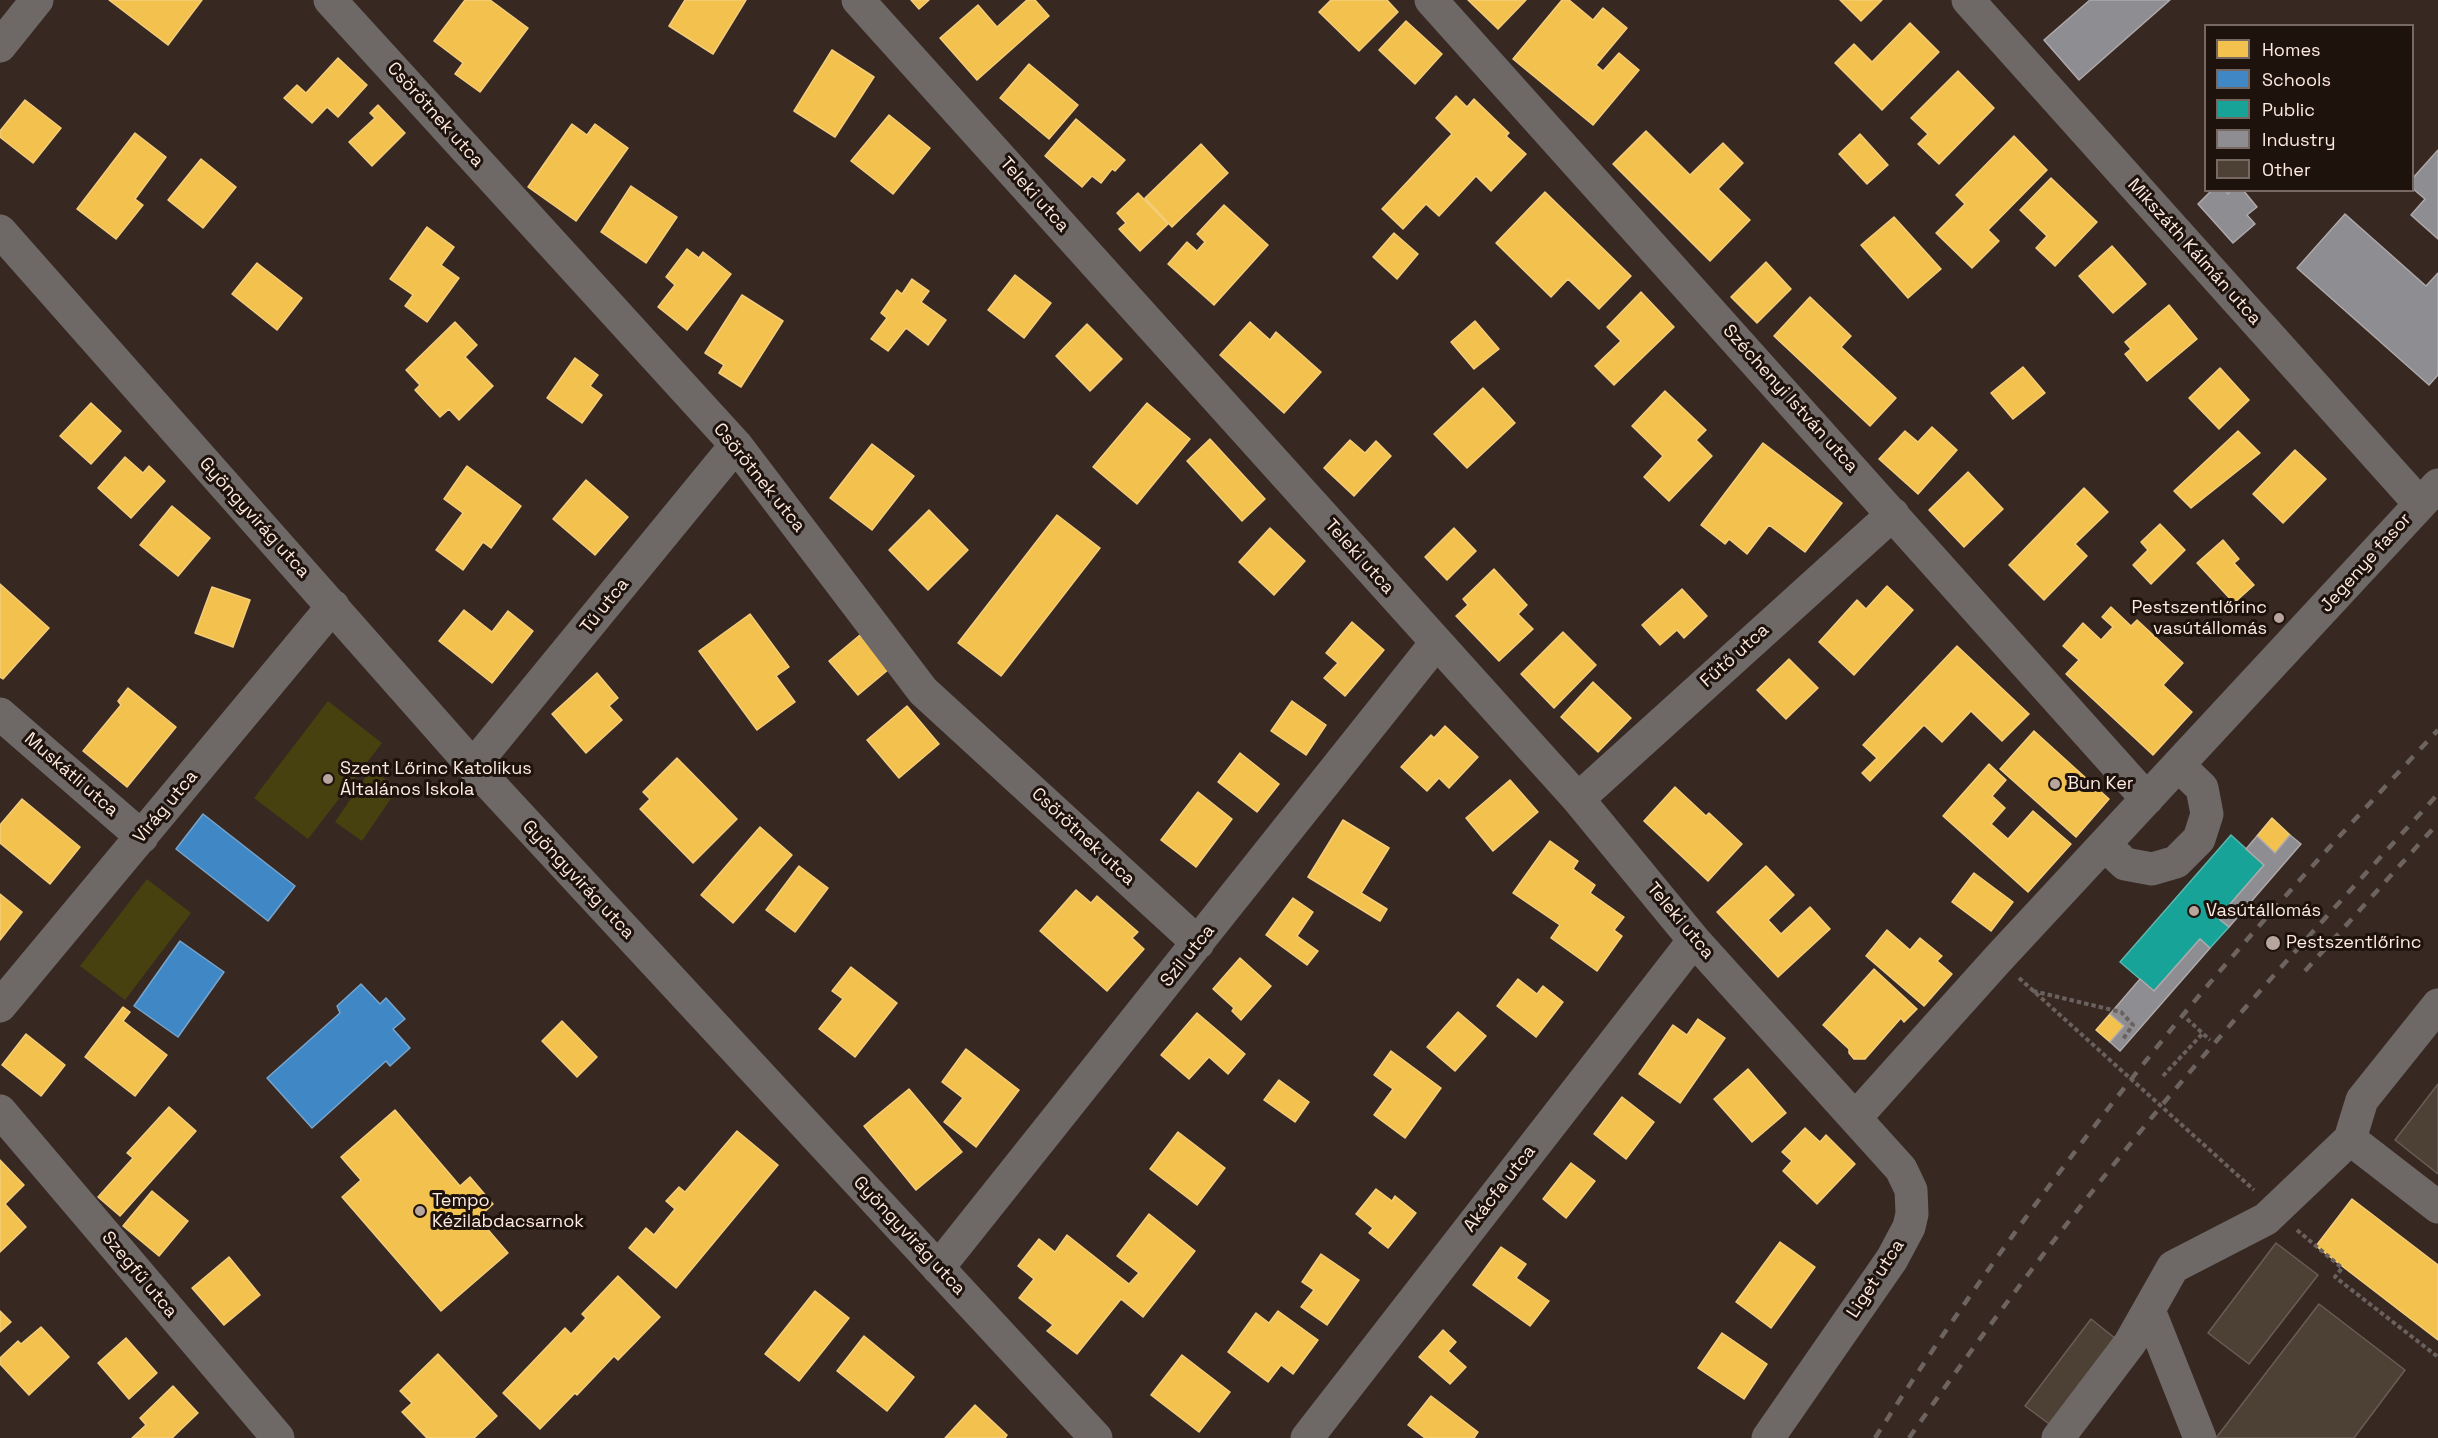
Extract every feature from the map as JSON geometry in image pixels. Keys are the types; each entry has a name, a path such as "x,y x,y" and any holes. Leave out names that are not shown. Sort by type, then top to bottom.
{"street":[{"path":"0,46 37,0"},
{"name":"Csörötnek utca","path":"330,0 736,446 923,691 1198,943"},
{"name":"Teleki utca","path":"858,0 1578,799 1694,940 1856,1117"},
{"name":"Széchenyi István utca","path":"1431,0 2147,799"},
{"name":"Mikszáth Kálmán utca","path":"1968,0 2429,494"},
{"name":"Gyöngyvirág utca","path":"0,231 473,766 1096,1438"},
{"name":"Tű utca","path":"473,766 736,446"},
{"name":"Jegenye fasor","path":"1856,1117 1998,959 2429,494"},
{"name":"Fűtő utca","path":"1578,799 1893,514"},
{"name":"Virág utca","path":"0,1006 333,606"},
{"name":"Szil utca","path":"938,1268 1436,643"},
{"name":"Muskátli utca","path":"0,714 142,837"},
{"path":"2105,844 2125,864 2152,869 2176,862 2199,838 2207,814 2202,788 2178,765"},
{"name":"Akácfa utca","path":"1307,1438 1694,940"},
{"path":"2058,1438 2130,1343 2173,1267 2266,1219 2350,1139 2362,1100 2438,1005"},
{"name":"Szegfű utca","path":"0,1111 278,1438"},
{"name":"Liget utca","path":"1768,1438 1893,1259 1909,1227 1912,1201 1907,1179 1856,1117"},
{"path":"2350,1139 2438,1207"},
{"path":"2149,1310 2200,1438"}],"path":[{"path":"1998,959 2260,1197"},
{"path":"2032,990 2121,1012 2133,1025 2122,1039"},
{"path":"2187,1019 2210,1040"},
{"path":"2163,1076 2203,1033"},
{"path":"2295,1227 2342,1268 2335,1277 2438,1357"}],"shaded area":[{"path":"328,701 382,743 308,839 254,798"},
{"path":"371,769 398,788 362,841 335,822"},
{"path":"147,879 191,913 125,1000 80,966"}],"building: Homes":[{"path":"109,0 202,0 168,45"},
{"path":"465,0 490,0 528,28 480,92 455,74 463,63 434,41"},
{"path":"685,0 746,0 713,54 669,26"},
{"path":"911,0 929,0 919,9"},
{"path":"1027,0 1035,0 1049,16 977,80 940,38 978,5 997,27"},
{"path":"1331,0 1387,0 1398,12 1359,51 1319,12"},
{"path":"1468,0 1526,0 1498,29"},
{"path":"1562,0 1569,0 1593,20 1603,8 1627,28 1596,65 1603,71 1619,53 1639,70 1593,125 1513,59"},
{"path":"1840,0 1882,0 1861,21"},
{"path":"1406,21 1442,54 1415,84 1379,50"},
{"path":"1910,23 1939,52 1882,110 1835,63 1854,44 1872,62"},
{"path":"832,50 874,77 835,137 794,111"},
{"path":"338,58 367,85 338,117 327,107 312,123 284,98 297,85 306,93"},
{"path":"1029,64 1078,105 1049,139 1000,98"},
{"path":"1958,71 1994,108 1939,164 1918,144 1928,134 1911,118"},
{"path":"1456,96 1467,107 1474,99 1509,133 1506,136 1526,154 1491,191 1476,176 1439,216 1426,204 1403,229 1382,209 1452,134 1436,118"},
{"path":"25,100 61,128 33,163 0,137 0,131"},
{"path":"378,105 405,133 372,166 349,142 375,118 370,113"},
{"path":"889,115 930,148 893,194 851,161"},
{"path":"1076,119 1125,160 1115,171 1112,169 1101,183 1092,176 1082,187 1045,156"},
{"path":"572,124 587,135 595,124 628,148 576,221 528,187"},
{"path":"1646,131 1690,175 1723,143 1743,163 1718,189 1750,220 1710,261 1613,164"},
{"path":"135,133 166,157 135,199 143,205 116,239 77,209"},
{"path":"1860,134 1888,165 1867,184 1839,154"},
{"path":"2014,136 2047,170 1988,230 1999,241 1972,268 1936,233 1965,204 1956,195"},
{"path":"1201,144 1228,173 1172,227 1145,198"},
{"path":"201,159 236,187 203,228 168,200"},
{"path":"2051,178 2097,222 2055,266 2036,248 2047,236 2020,210"},
{"path":"631,186 677,217 646,263 601,232"},
{"path":"1545,192 1631,276 1599,309 1568,279 1551,297 1496,243"},
{"path":"1138,193 1168,224 1140,251 1119,229 1126,223 1117,213"},
{"path":"1224,205 1268,245 1214,305 1168,264 1187,242 1197,251 1205,242 1197,234"},
{"path":"1894,217 1941,269 1908,298 1861,245"},
{"path":"427,227 454,247 441,265 459,278 427,322 405,306 413,295 390,279"},
{"path":"1394,233 1418,254 1397,279 1373,257"},
{"path":"2112,246 2146,284 2113,313 2079,276"},
{"path":"687,249 699,258 703,252 731,274 687,330 658,307 675,285 666,277"},
{"path":"1766,262 1791,289 1757,323 1731,297"},
{"path":"257,263 302,298 277,330 232,294"},
{"path":"1015,275 1051,303 1024,338 988,310"},
{"path":"912,279 929,291 921,302 946,320 928,345 906,328 888,351 871,339 887,318 881,313 897,290 902,294"},
{"path":"1641,292 1674,327 1614,385 1595,366 1621,341 1607,327"},
{"path":"742,295 783,321 741,387 719,373 724,365 705,353"},
{"path":"1810,297 1851,336 1841,347 1896,398 1870,426 1774,336"},
{"path":"2169,305 2197,339 2147,381 2125,354 2131,349 2125,342"},
{"path":"1475,321 1499,349 1474,369 1451,342"},
{"path":"455,322 477,345 465,357 493,386 459,420 449,409 440,417 415,390 420,385 406,370"},
{"path":"1250,322 1270,340 1276,332 1321,372 1284,413 1220,355"},
{"path":"1087,324 1122,359 1090,391 1056,356"},
{"path":"575,358 598,375 590,386 602,395 582,423 547,398"},
{"path":"2023,367 2045,393 2013,419 1991,393"},
{"path":"2220,368 2249,400 2219,429 2189,398"},
{"path":"1483,388 1515,423 1467,468 1434,434"},
{"path":"1665,391 1706,430 1696,440 1712,456 1669,501 1644,477 1663,456 1632,426"},
{"path":"91,403 121,431 91,464 60,436"},
{"path":"1147,403 1190,439 1137,504 1093,467"},
{"path":"1932,427 1957,450 1918,494 1879,459 1905,431 1918,442"},
{"path":"2238,431 2260,453 2191,508 2174,491"},
{"path":"1210,439 1265,499 1242,521 1187,461"},
{"path":"1350,440 1365,453 1376,441 1391,456 1354,496 1324,468"},
{"path":"1763,443 1842,503 1805,552 1769,525 1747,554 1729,539 1725,544 1701,525"},
{"path":"872,444 914,476 872,530 830,498"},
{"path":"2295,450 2326,479 2283,523 2253,494"},
{"path":"125,457 143,473 149,466 165,481 131,518 98,488"},
{"path":"467,466 521,506 491,548 483,542 463,570 436,550 463,513 444,499"},
{"path":"1968,472 2003,509 1964,547 1929,510"},
{"path":"586,480 628,517 595,555 553,519"},
{"path":"2084,488 2108,512 2075,544 2087,556 2044,600 2009,565"},
{"path":"172,506 210,538 178,576 140,545"},
{"path":"929,510 968,550 928,590 889,550"},
{"path":"1057,515 1100,548 1001,676 958,643"},
{"path":"2160,524 2185,550 2151,584 2133,565 2148,550 2141,542"},
{"path":"1270,528 1305,561 1274,595 1239,562"},
{"path":"1454,528 1476,551 1447,580 1425,557"},
{"path":"2223,540 2239,559 2234,563 2254,585 2234,603 2197,563"},
{"path":"1494,569 1527,605 1518,614 1533,629 1499,661 1456,616 1468,605 1463,599"},
{"path":"0,584 49,628 3,679 0,677"},
{"path":"1887,586 1913,610 1854,675 1819,642 1857,600 1866,609"},
{"path":"212,587 250,600 233,647 195,633"},
{"path":"1682,589 1707,616 1684,638 1677,630 1660,645 1642,625"},
{"path":"2111,607 2131,626 2137,620 2183,663 2163,685 2192,712 2153,755 2066,674 2079,660 2063,646 2083,623 2101,640 2113,627 2102,617"},
{"path":"464,610 492,632 508,611 533,631 492,683 439,641"},
{"path":"750,614 789,667 776,676 795,702 757,730 699,651"},
{"path":"1352,622 1384,650 1345,696 1324,678 1338,663 1326,653"},
{"path":"1563,632 1596,665 1554,708 1521,674"},
{"path":"860,635 889,669 858,695 829,661"},
{"path":"1957,646 2029,714 2002,741 1971,711 1942,742 1924,725 1870,781 1862,773 1877,758 1863,745"},
{"path":"1789,659 1818,688 1786,719 1757,690"},
{"path":"597,673 618,698 609,706 622,720 586,753 552,714"},
{"path":"1593,682 1631,718 1598,752 1561,717"},
{"path":"128,688 176,727 127,787 83,751 121,705 118,701"},
{"path":"1292,701 1326,725 1306,755 1271,731"},
{"path":"907,706 939,744 899,778 867,740"},
{"path":"1445,726 1478,757 1449,788 1439,778 1427,791 1401,767 1431,735 1434,738"},
{"name":"Bun Ker","path":"2034,731 2109,799 2076,837 2000,769"},
{"path":"1240,753 1279,784 1257,812 1218,782"},
{"path":"677,758 737,819 693,863 640,809 650,799 643,792"},
{"path":"1989,764 2006,780 1992,796 2005,808 1991,824 2008,839 2033,811 2071,844 2028,892 1943,816"},
{"path":"1510,780 1538,812 1493,851 1466,818"},
{"path":"1675,787 1706,816 1709,813 1742,844 1708,881 1644,821"},
{"path":"1198,792 1232,819 1196,867 1161,840"},
{"path":"22,799 80,847 50,884 0,843 0,825"},
{"path":"2272,818 2290,835 2275,853 2257,836"},
{"path":"1343,820 1389,848 1361,893 1387,909 1380,921 1308,877"},
{"path":"760,827 792,855 733,923 701,895"},
{"path":"1550,841 1578,861 1573,869 1595,885 1590,893 1624,917 1614,930 1622,936 1597,971 1551,938 1560,925 1513,893"},
{"path":"799,866 828,888 795,932 766,910"},
{"path":"1766,866 1794,895 1768,920 1781,934 1810,907 1830,929 1778,977 1717,912"},
{"path":"1974,873 2013,902 1991,931 1952,902"},
{"path":"1076,890 1091,903 1097,896 1138,932 1132,938 1144,949 1107,991 1040,931"},
{"path":"0,894 22,912 0,940"},
{"path":"1293,898 1313,912 1297,936 1318,951 1307,965 1266,935"},
{"path":"1887,930 1910,950 1920,938 1942,956 1937,961 1952,974 1924,1006 1866,956"},
{"path":"1240,958 1271,986 1241,1020 1232,1011 1234,1008 1213,989"},
{"path":"851,967 897,1003 855,1057 819,1029 843,999 832,991"},
{"path":"1874,969 1917,1009 1904,1022 1901,1018 1865,1059 1854,1059 1849,1049 1823,1025"},
{"path":"1518,979 1537,994 1543,986 1563,1002 1536,1037 1497,1006"},
{"path":"123,1007 130,1012 123,1021 167,1055 135,1096 85,1057"},
{"path":"1458,1012 1486,1036 1455,1071 1427,1047"},
{"path":"1197,1013 1245,1054 1228,1074 1209,1057 1189,1079 1161,1055"},
{"path":"2110,1014 2124,1026 2110,1042 2096,1030"},
{"path":"1698,1019 1725,1038 1680,1103 1639,1074 1673,1025 1687,1035"},
{"path":"562,1021 597,1057 577,1077 542,1041"},
{"path":"26,1034 65,1065 41,1096 2,1065"},
{"path":"966,1049 1019,1090 976,1147 944,1122 963,1098 942,1082"},
{"path":"1391,1051 1441,1088 1405,1138 1374,1115 1393,1089 1374,1075"},
{"path":"1748,1069 1786,1113 1752,1142 1714,1099"},
{"path":"1279,1080 1309,1102 1295,1122 1264,1100"},
{"path":"909,1089 962,1152 916,1190 864,1126"},
{"path":"1622,1097 1654,1122 1626,1159 1594,1134"},
{"path":"169,1107 196,1131 120,1216 98,1197 133,1158 127,1153"},
{"name":"Tempo Kézilabdacsarnok","path":"395,1110 460,1186 470,1177 493,1204 478,1218 508,1253 441,1311 342,1197 361,1180 341,1157"},
{"path":"1805,1128 1820,1142 1826,1135 1855,1164 1817,1204 1783,1171 1792,1161 1782,1152"},
{"path":"737,1131 778,1165 676,1288 629,1248 646,1228 654,1235 675,1209 666,1201 679,1187 685,1192"},
{"path":"1178,1132 1225,1168 1197,1205 1150,1169"},
{"path":"0,1160 24,1185 5,1204 26,1227 0,1252"},
{"path":"1571,1163 1595,1181 1566,1218 1543,1199"},
{"path":"1376,1189 1392,1201 1395,1196 1416,1213 1388,1248 1369,1233 1373,1228 1356,1214"},
{"path":"152,1191 188,1221 159,1256 123,1226"},
{"path":"2352,1199 2438,1265 2438,1340 2316,1246"},
{"path":"1149,1214 1195,1251 1143,1317 1121,1299 1077,1354 1047,1331 1053,1325 1019,1298 1034,1279 1018,1266 1039,1239 1055,1252 1067,1235 1129,1284 1139,1273 1117,1256"},
{"path":"1780,1242 1815,1267 1771,1328 1736,1302"},
{"path":"1501,1247 1526,1264 1516,1278 1549,1301 1530,1326 1473,1285"},
{"path":"1321,1254 1359,1280 1327,1325 1301,1307 1314,1290 1302,1282"},
{"path":"229,1257 260,1295 224,1325 192,1288"},
{"path":"618,1276 660,1317 618,1360 614,1356 540,1429 503,1393 565,1328 571,1334 586,1318 582,1314"},
{"path":"815,1291 849,1318 799,1381 765,1354"},
{"path":"0,1311 11,1322 0,1332"},
{"path":"1278,1311 1318,1340 1293,1374 1281,1365 1268,1382 1228,1352 1256,1313 1269,1323"},
{"path":"41,1327 69,1357 29,1395 0,1364 0,1358 18,1341 21,1344"},
{"path":"1443,1330 1456,1342 1448,1351 1466,1367 1450,1384 1419,1357"},
{"path":"1722,1333 1767,1364 1744,1399 1698,1368"},
{"path":"864,1336 914,1377 887,1411 837,1371"},
{"path":"126,1338 157,1373 129,1399 98,1363"},
{"path":"438,1354 497,1416 474,1438 427,1438 402,1412 412,1403 400,1391"},
{"path":"1182,1355 1230,1392 1199,1432 1151,1395"},
{"path":"173,1386 198,1413 172,1438 132,1438 146,1425 140,1418"},
{"path":"1431,1396 1478,1432 1474,1438 1425,1438 1408,1425"},
{"path":"975,1405 1007,1435 1005,1438 945,1438"}],"building: Schools":[{"path":"203,814 295,886 268,921 176,849"},
{"path":"180,941 224,972 178,1037 134,1006"},
{"path":"361,984 380,1004 386,998 405,1019 393,1029 410,1048 390,1066 386,1061 312,1128 267,1078 340,1013 337,1006"}],"building: Public":[{"name":"Vasútállomás","path":"2231,835 2264,865 2218,918 2229,927 2210,948 2200,939 2154,991 2120,962"}],"building: Industry":[{"path":"2090,0 2170,0 2079,80 2044,40"},
{"path":"2438,150 2438,239 2411,215 2425,199 2414,190 2414,177"},
{"path":"2210,192 2226,192 2228,194 2230,192 2245,192 2257,207 2247,215 2255,224 2233,243 2198,204"},
{"path":"2345,214 2426,286 2438,273 2438,375 2429,385 2297,268"},
{"path":"2290,835 2301,844 2229,927 2218,918 2264,865 2246,849 2257,836 2275,853"},
{"path":"2200,939 2210,948 2120,1051 2110,1042 2124,1026 2110,1014 2140,979 2154,991"}],"building: Other":[{"path":"2438,1084 2438,1174 2395,1140"},
{"path":"2276,1243 2318,1275 2249,1364 2208,1333"},
{"path":"2319,1304 2405,1370 2354,1438 2216,1438"},
{"path":"2091,1319 2121,1343 2056,1429 2025,1406"}],"railway":[{"path":"1875,1438 1984,1275 2101,1117 2183,1015 2276,906 2438,730"},
{"path":"1909,1438 2034,1266 2167,1099 2267,983 2438,794"},
{"path":"2305,971 2438,823"}],"place":[{"name":"Pestszentlőrinc vasútállomás","path":"2279,618"},
{"name":"Szent Lőrinc Katolikus Általános Iskola","path":"328,779"},
{"name":"Bun Ker","path":"2055,784"},
{"name":"Vasútállomás","path":"2194,911"},
{"name":"Pestszentlőrinc","path":"2273,943"},
{"name":"Tempo Kézilabdacsarnok","path":"420,1211"}]}
